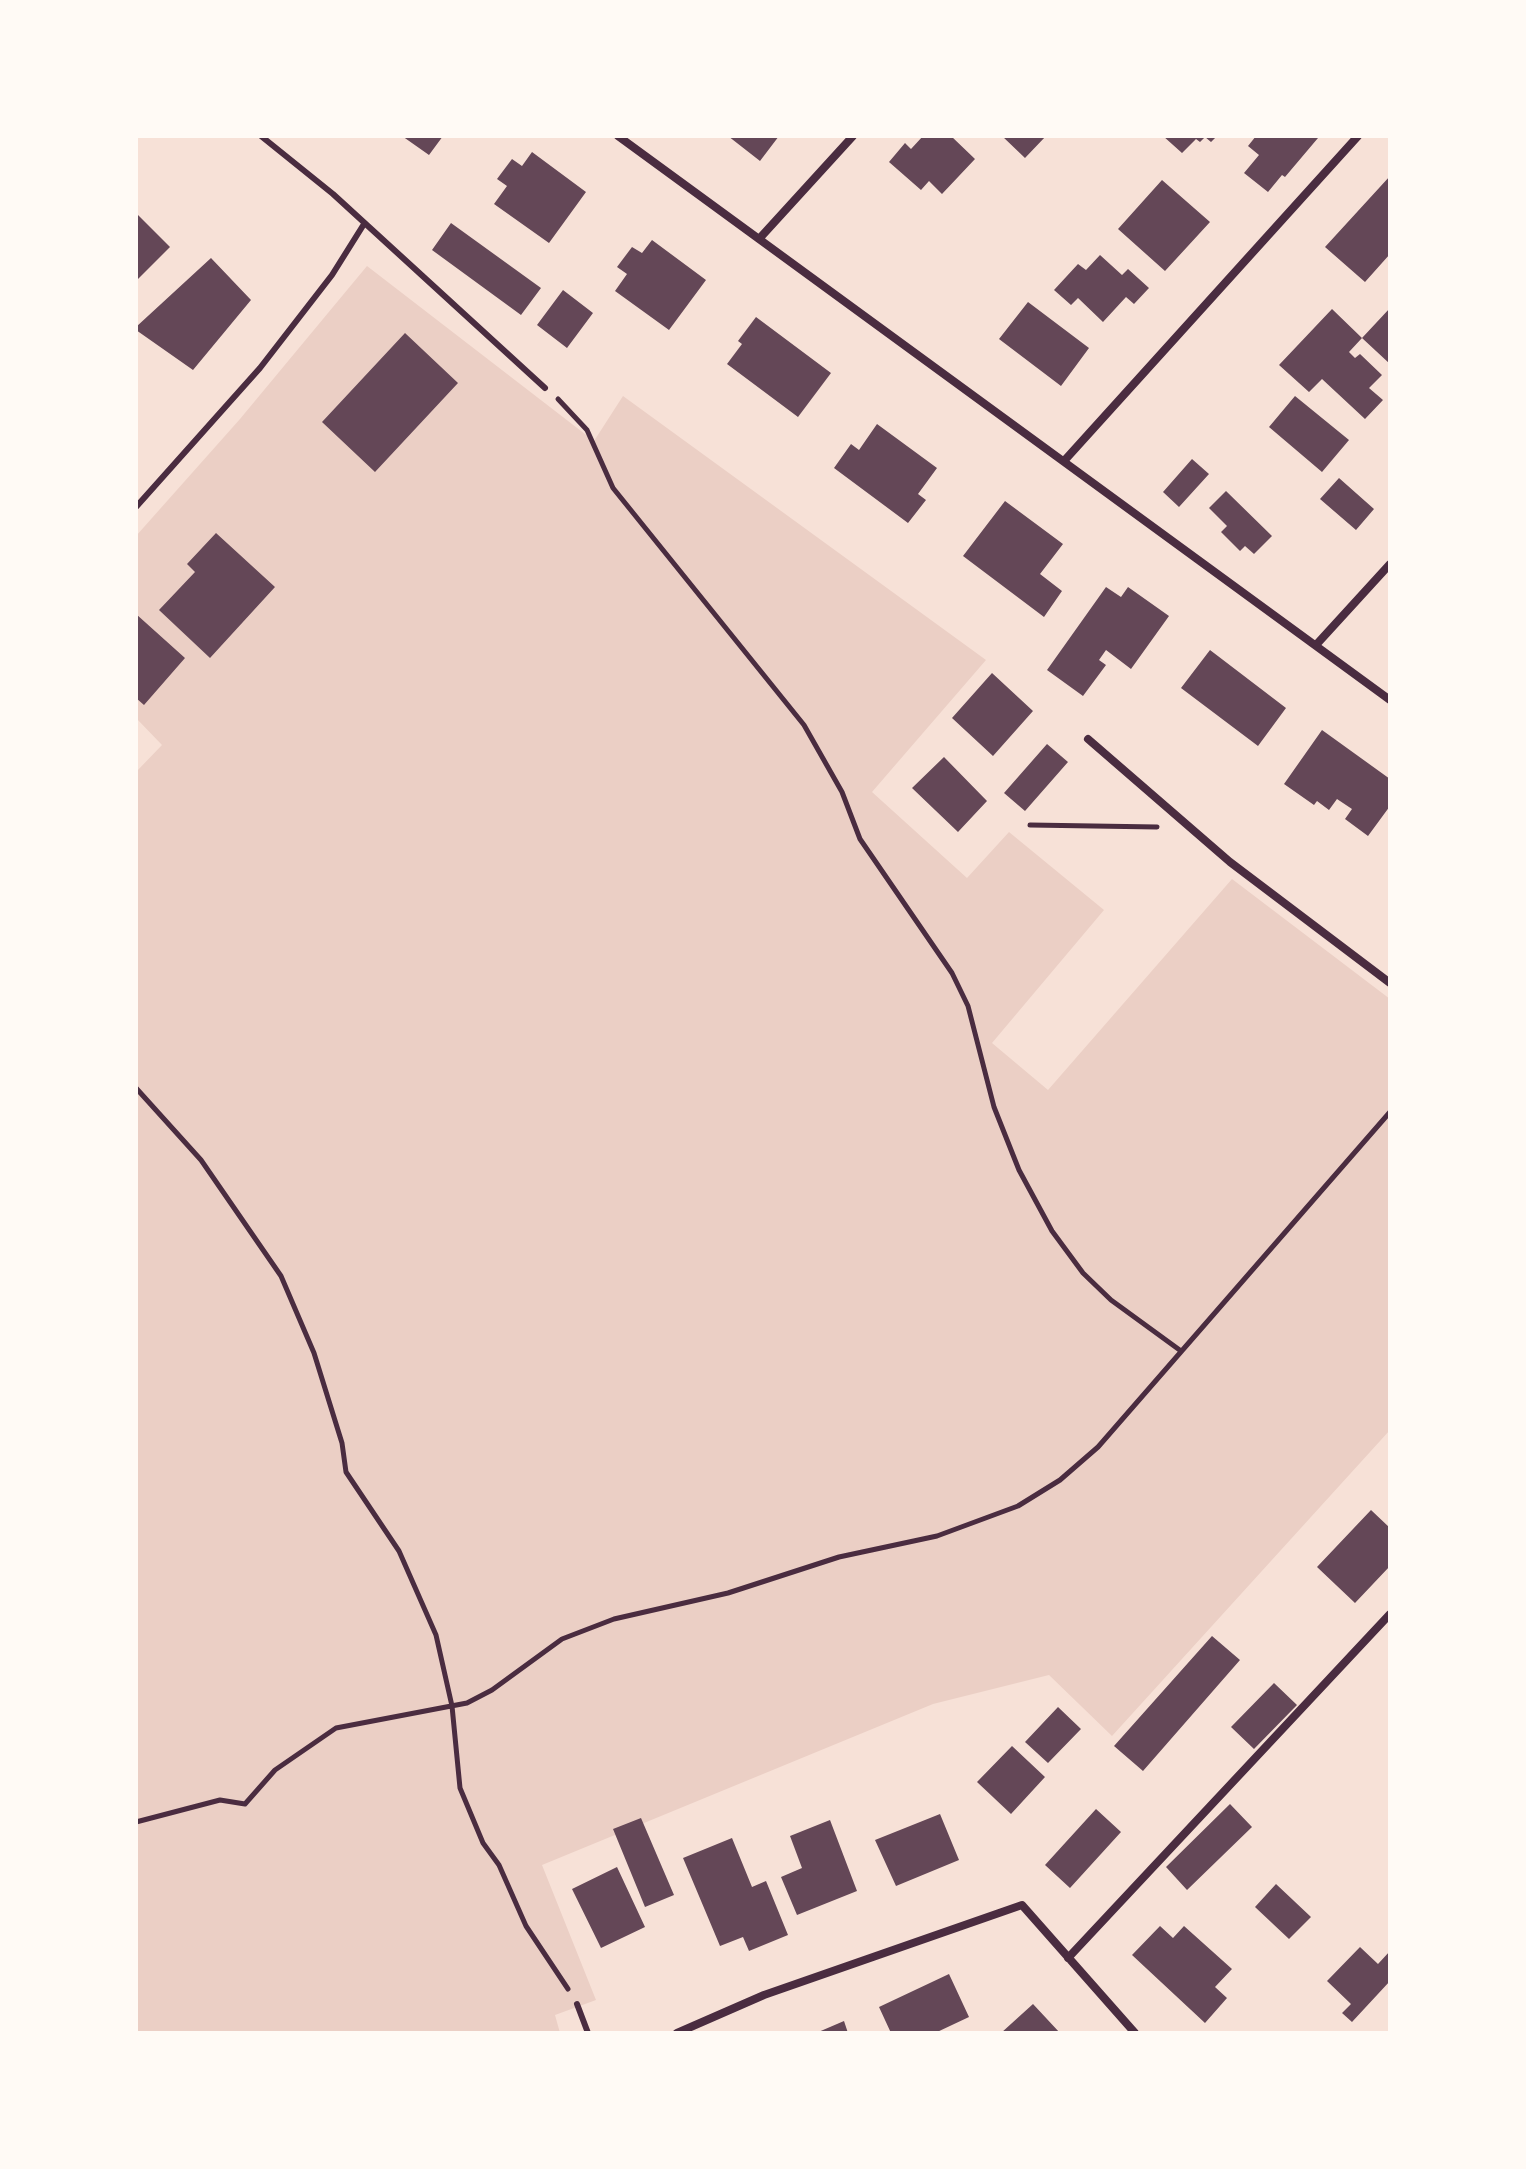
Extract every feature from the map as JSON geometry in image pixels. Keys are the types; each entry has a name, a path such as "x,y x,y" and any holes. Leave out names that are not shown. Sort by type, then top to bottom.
{"street":[{"path":"618,136 1390,700"},
{"path":"759,239 853,136"},
{"path":"1064,461 1358,136"},
{"path":"1316,645 1390,564"},
{"path":"1088,739 1230,862 1390,983"},
{"path":"1068,1958 1390,1614"},
{"path":"677,2033 764,1995 1022,1905 1135,2033"}],"lane":[{"path":"261,136 333,194 545,388"},
{"path":"136,507 260,368 332,275 364,224"},
{"path":"577,2004 588,2033"}],"path":[{"path":"545,388 569,408 587,430 613,488 804,725 842,792 860,839 952,973 968,1006 994,1107 1019,1170 1052,1231 1083,1273 1111,1300 1181,1351"},
{"path":"1030,825 1190,827"},
{"path":"136,1088 201,1160 281,1276 314,1353 342,1443 346,1472 399,1551 436,1635 452,1706 460,1788 483,1843 499,1865 526,1926 577,2004"},
{"path":"136,1822 220,1800 245,1804 275,1770 336,1728 467,1703 492,1690 562,1639 614,1619 728,1593 839,1557 937,1536 1018,1506 1060,1480 1098,1447 1390,1112"}],"shaded area":[{"path":"367,266 594,441 623,396 986,660 872,792 967,878 1009,832 1104,910 992,1043 1048,1090 1232,879 1390,999 1390,1430 1112,1736 1049,1675 933,1704 542,1865 596,2000 555,2015 560,2033 137,2033 136,772 162,745 136,718 136,536 240,419"}],"building":[{"path":"402,136 443,136 429,155"},
{"path":"728,136 779,136 760,161"},
{"path":"923,136 951,136 975,159 942,194 929,181 921,190 889,162 905,143 911,149"},
{"path":"1002,136 1046,136 1025,158"},
{"path":"1163,136 1217,136 1211,142 1205,137 1200,142 1196,139 1182,153"},
{"path":"1256,136 1318,138 1268,192 1244,173 1259,155 1248,146"},
{"path":"532,152 586,192 549,243 494,204 507,186 497,179 512,159 522,166"},
{"path":"1390,176 1390,254 1365,282 1325,247"},
{"path":"1162,180 1210,222 1165,271 1118,229"},
{"path":"138,215 170,247 136,281 136,218"},
{"path":"451,223 541,288 521,315 432,250"},
{"path":"652,240 706,280 669,330 615,291 627,274 617,267 632,247 642,253"},
{"path":"1100,255 1122,275 1128,269 1149,288 1134,304 1126,297 1103,322 1078,298 1071,305 1054,290 1078,264 1086,270"},
{"path":"211,258 251,300 193,370 136,327"},
{"path":"563,290 593,313 567,348 537,325"},
{"path":"1028,302 1089,348 1061,386 999,339"},
{"path":"1390,308 1390,364 1362,338"},
{"path":"1332,309 1362,338 1349,352 1355,358 1360,354 1382,375 1369,388 1383,400 1365,419 1322,379 1309,392 1279,365"},
{"path":"756,317 831,373 798,417 727,364 742,344 738,341"},
{"path":"405,333 458,383 375,472 322,422"},
{"path":"1295,396 1349,440 1322,472 1269,427"},
{"path":"877,424 937,468 918,494 926,500 908,523 834,468 851,444 859,450"},
{"path":"1192,459 1209,474 1179,507 1163,492"},
{"path":"1339,478 1374,509 1356,530 1320,499"},
{"path":"1226,491 1272,536 1254,554 1245,546 1240,551 1221,532 1227,526 1209,508"},
{"path":"1005,501 1063,544 1040,574 1062,591 1044,617 963,556"},
{"path":"216,533 275,587 210,658 159,610 195,572 187,564"},
{"path":"1106,587 1121,597 1128,587 1169,616 1131,669 1106,650 1099,660 1106,665 1083,696 1047,670"},
{"path":"136,614 185,658 144,705 136,698"},
{"path":"1210,650 1286,708 1258,746 1181,688"},
{"path":"992,673 1033,711 993,756 952,718"},
{"path":"1322,730 1390,779 1390,806 1368,836 1345,819 1352,809 1337,799 1329,810 1317,801 1314,805 1284,784"},
{"path":"1047,744 1068,762 1025,811 1004,793"},
{"path":"944,757 987,801 958,832 912,788"},
{"path":"1371,1510 1390,1528 1390,1566 1355,1603 1317,1567"},
{"path":"1212,1636 1240,1660 1143,1771 1114,1746"},
{"path":"1274,1683 1297,1705 1254,1749 1231,1727"},
{"path":"1058,1707 1081,1729 1048,1763 1025,1742"},
{"path":"1012,1746 1045,1777 1011,1814 977,1782"},
{"path":"1230,1804 1252,1827 1187,1890 1166,1867"},
{"path":"1096,1809 1121,1832 1070,1888 1045,1865"},
{"path":"940,1814 959,1860 896,1886 875,1840"},
{"path":"641,1818 674,1895 645,1907 613,1829"},
{"path":"830,1820 857,1891 797,1915 781,1877 802,1868 790,1836"},
{"path":"732,1838 752,1887 766,1881 788,1935 749,1951 743,1937 720,1946 683,1858"},
{"path":"617,1867 645,1927 601,1948 572,1889"},
{"path":"1276,1884 1311,1917 1289,1939 1255,1907"},
{"path":"1160,1926 1173,1938 1184,1926 1232,1969 1215,1987 1227,1998 1205,2023 1132,1955"},
{"path":"1360,1947 1378,1964 1390,1951 1390,1981 1352,2022 1342,2013 1351,2004 1327,1981"},
{"path":"949,1974 969,2017 935,2033 891,2033 879,2007"},
{"path":"1033,2004 1060,2033 1001,2033"},
{"path":"844,2021 848,2033 816,2033"}]}
